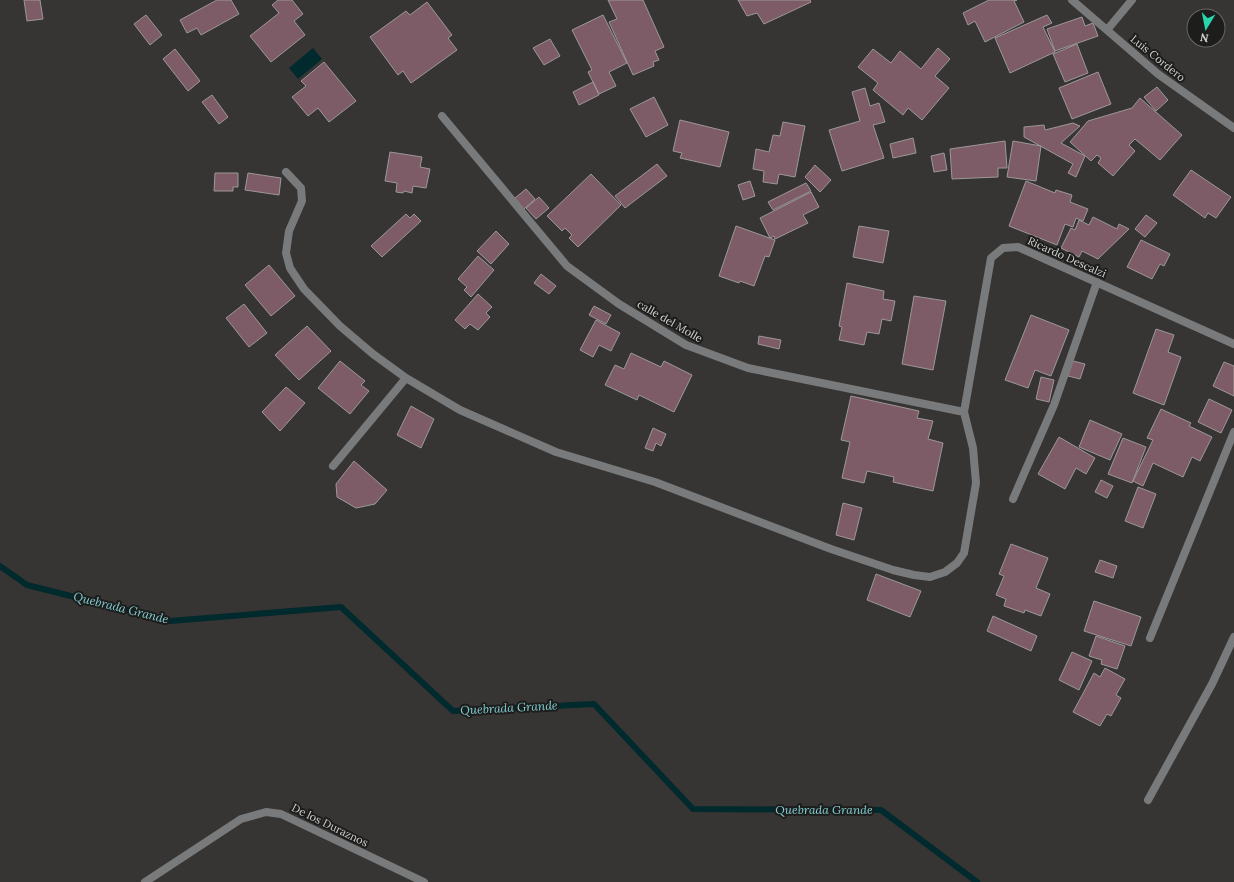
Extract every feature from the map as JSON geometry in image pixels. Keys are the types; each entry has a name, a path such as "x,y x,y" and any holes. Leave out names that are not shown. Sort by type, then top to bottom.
{"street":[{"name":"Luis Cordero","path":"1072,0 1158,74 1234,128"},
{"path":"1107,30 1132,0"},
{"name":"calle del Molle","path":"442,116 567,266 619,304 686,345 748,368 964,412"},
{"path":"286,172 301,188 302,201 289,231 286,253 290,268 304,289 340,326 373,354 406,378 460,410 556,452 655,482 831,549 893,570 930,577 945,572 957,563 964,554 976,483 973,448 964,412"},
{"name":"Ricardo Descalzi","path":"964,412 991,258 1003,248 1018,247 1234,344"},
{"path":"1013,499 1054,405 1096,282"},
{"path":"333,466 406,378"},
{"path":"1150,638 1234,432"},
{"path":"1148,800 1212,684 1234,637"},
{"name":"De los Duraznos","path":"145,882 240,819 266,812 281,814 424,882"}],"water":[{"path":"313,48 322,59 298,79 289,68"}],"building":[{"path":"24,0 40,0 43,19 27,21"},
{"path":"217,0 231,0 239,14 201,35 197,28 187,33 180,20"},
{"path":"278,0 292,0 303,14 294,21 305,35 271,62 250,36 279,13 272,5"},
{"path":"608,0 643,0 664,47 655,51 659,60 653,62 654,66 633,75 609,22 617,19"},
{"path":"738,0 810,0 811,2 764,24 757,13 747,16"},
{"path":"989,0 1017,0 1014,1 1024,22 985,42 975,21 968,25 963,13"},
{"path":"427,2 452,35 448,38 457,50 411,83 403,71 398,75 370,37 406,11 410,15"},
{"path":"146,15 162,35 150,45 134,24"},
{"path":"603,15 627,63 609,72 616,86 599,94 588,72 592,70 572,30"},
{"path":"1047,15 1052,23 1043,27 1055,52 1010,73 995,38"},
{"path":"1082,17 1085,26 1093,23 1098,36 1055,51 1047,29"},
{"path":"550,39 560,56 544,65 533,48"},
{"path":"1077,44 1088,73 1065,82 1053,54"},
{"path":"938,48 950,59 935,76 949,88 922,120 908,108 903,115 873,90 878,83 858,67 873,49 891,63 900,51 921,69"},
{"path":"175,49 200,81 188,91 163,59"},
{"path":"324,62 356,101 329,122 318,108 308,116 292,97 306,86 301,81"},
{"path":"1098,72 1111,104 1072,119 1059,88"},
{"path":"593,82 599,95 579,105 573,92"},
{"path":"1157,87 1168,100 1156,111 1144,97"},
{"path":"865,88 870,106 879,103 885,122 873,125 884,158 842,171 829,130 860,121 852,92"},
{"path":"212,95 228,117 219,124 202,102"},
{"path":"654,97 668,125 646,137 630,109"},
{"path":"1140,98 1182,135 1160,160 1135,139 1129,145 1135,151 1113,176 1098,163 1101,158 1097,155 1091,161 1070,142 1088,121 1132,108"},
{"path":"680,120 729,132 720,167 680,158 682,153 673,151"},
{"path":"783,122 805,126 795,177 779,174 777,184 763,182 764,171 753,169 756,149 769,152 773,135 780,136"},
{"path":"1073,123 1080,126 1061,143 1085,156 1076,177 1068,173 1073,164 1024,137 1024,127 1044,125 1045,130"},
{"path":"913,138 916,153 893,158 890,144"},
{"path":"1005,141 1007,168 998,168 998,177 952,179 950,149"},
{"path":"1013,141 1041,146 1036,181 1007,177"},
{"path":"390,152 422,157 420,167 430,169 426,188 413,186 412,193 404,191 403,193 396,192 397,183 385,181"},
{"path":"944,153 947,170 934,172 931,156"},
{"path":"657,164 667,176 625,208 615,196"},
{"path":"815,165 831,180 820,192 805,177"},
{"path":"1191,170 1231,197 1216,218 1208,213 1205,218 1173,195"},
{"path":"215,173 238,173 238,187 233,187 233,191 214,191"},
{"path":"248,173 281,178 279,195 245,190"},
{"path":"591,174 621,205 578,247 569,238 572,235 565,228 562,231 547,216"},
{"path":"750,181 755,196 743,200 738,185"},
{"path":"1026,181 1055,193 1056,190 1072,195 1070,202 1088,209 1083,221 1076,218 1073,227 1065,224 1057,245 1009,226"},
{"path":"806,183 811,191 773,210 768,202"},
{"path":"526,189 535,199 524,209 515,198"},
{"path":"811,192 819,207 803,215 808,223 775,239 774,236 770,238 760,218"},
{"path":"539,197 549,208 536,219 526,208"},
{"path":"406,214 410,218 414,214 421,221 382,257 371,246"},
{"path":"1146,215 1157,223 1145,237 1135,229"},
{"path":"1093,217 1117,229 1119,224 1129,229 1098,259 1082,251 1079,257 1061,248 1071,228 1075,230 1079,220 1089,225"},
{"path":"736,226 775,240 769,257 765,256 754,286 740,281 739,283 719,276"},
{"path":"859,226 889,231 883,263 853,257"},
{"path":"496,231 509,244 491,264 477,251"},
{"path":"1141,240 1170,254 1164,266 1160,264 1152,279 1127,267"},
{"path":"478,256 494,270 471,297 464,290 467,287 458,279"},
{"path":"269,265 295,296 271,316 245,285"},
{"path":"541,274 556,286 549,294 534,283"},
{"path":"847,283 884,291 883,299 895,301 891,321 882,319 879,334 867,332 864,345 839,340 842,327 839,326"},
{"path":"478,294 492,307 486,313 490,317 478,330 470,324 465,329 455,320"},
{"path":"914,296 946,301 933,370 902,364"},
{"path":"244,304 267,333 249,347 226,318"},
{"path":"594,306 611,315 606,324 589,315"},
{"path":"1031,315 1069,330 1051,376 1035,370 1028,388 1005,380"},
{"path":"596,320 620,333 611,351 599,345 593,357 580,350"},
{"path":"307,326 331,351 299,380 275,355"},
{"path":"1156,329 1174,335 1168,352 1181,357 1164,405 1133,393"},
{"path":"759,336 781,340 779,349 758,344"},
{"path":"631,353 661,367 664,361 692,375 674,412 639,395 637,400 605,385 615,365 624,369"},
{"path":"340,361 365,381 361,385 369,391 350,414 318,388"},
{"path":"1073,361 1085,364 1080,379 1068,376"},
{"path":"1224,362 1234,366 1234,396 1213,386"},
{"path":"1041,377 1054,380 1049,402 1036,399"},
{"path":"286,387 305,403 280,431 262,412"},
{"path":"851,396 919,411 917,418 933,421 928,439 943,443 933,491 893,482 894,477 867,471 864,483 842,478 850,442 841,440"},
{"path":"1209,399 1232,410 1221,433 1198,422"},
{"path":"411,406 434,419 421,448 397,435"},
{"path":"1161,409 1191,423 1189,426 1212,437 1200,461 1192,457 1183,477 1153,463 1143,486 1133,481 1153,440 1147,438"},
{"path":"1090,420 1122,434 1110,460 1079,447"},
{"path":"653,428 666,434 661,446 656,443 653,451 645,448"},
{"path":"1059,437 1095,458 1086,474 1076,468 1065,489 1038,474"},
{"path":"1123,438 1146,447 1132,483 1108,474"},
{"path":"354,461 387,490 375,504 356,508 337,497 336,484"},
{"path":"1101,480 1113,486 1107,498 1095,492"},
{"path":"1138,487 1156,494 1143,528 1125,521"},
{"path":"843,503 862,508 854,540 836,535"},
{"path":"1011,544 1048,558 1036,588 1050,594 1041,616 1025,610 1024,613 1004,606 1006,599 996,595 1004,576 999,574"},
{"path":"1100,560 1117,566 1113,578 1095,572"},
{"path":"876,574 921,591 910,617 867,600"},
{"path":"1094,601 1141,617 1131,646 1084,631"},
{"path":"993,616 1037,636 1031,651 987,631"},
{"path":"1096,636 1125,646 1117,669 1101,664 1102,660 1089,656"},
{"path":"1072,652 1092,661 1079,690 1059,680"},
{"path":"1105,668 1125,679 1116,695 1121,698 1111,716 1107,714 1100,726 1073,712 1094,673 1100,677"}],"waterway":[{"name":"Quebrada Grande","path":"0,566 27,585 170,621 341,607 453,711 594,704 693,809 881,810 977,882"}]}
